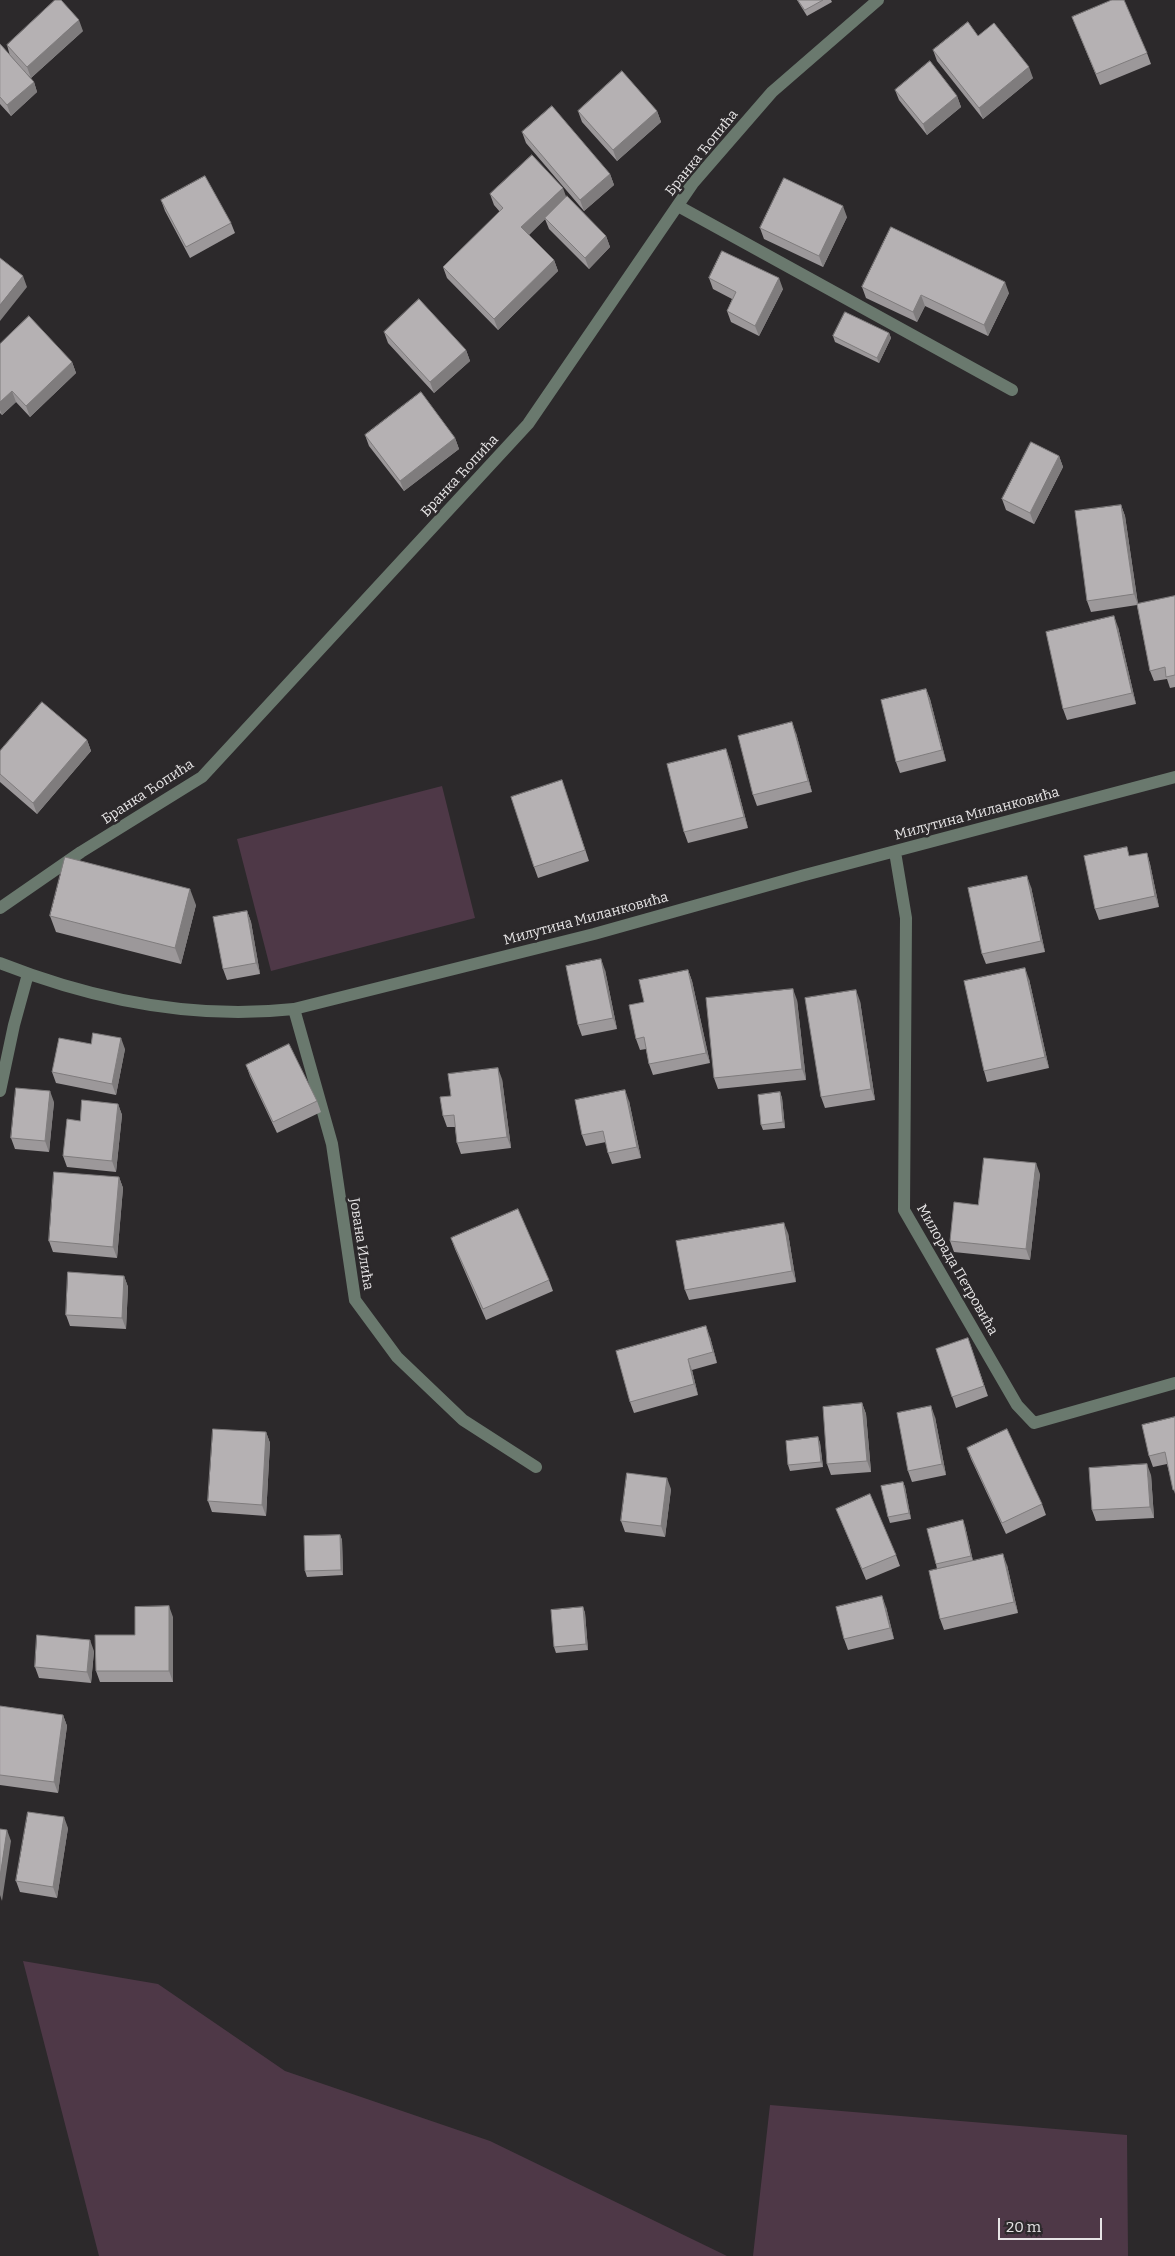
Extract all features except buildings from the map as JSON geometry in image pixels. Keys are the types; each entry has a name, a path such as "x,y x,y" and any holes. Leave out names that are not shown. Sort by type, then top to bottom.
{"street":[{"name":"Бранка Ћопића","path":"0,908 81,852 202,777 528,424 693,183 772,92 878,0"},
{"path":"678,206 1012,390"},
{"name":"Милутина Миланковића","path":"0,963 28,974 91,993 160,1007 225,1013 256,1013 294,1009 585,936 1175,777"},
{"name":"Милорада Петровића","path":"895,852 906,918 903,1079 904,1210 1018,1405 1034,1423 1175,1383"},
{"path":"0,1091 14,1025 28,974"},
{"name":"Јована Илића","path":"294,1009 332,1144 355,1300 397,1357 463,1420 536,1467"}],"shaded area":[{"path":"442,786 475,918 271,971 237,839"},
{"path":"23,1961 158,1984 285,2071 490,2141 727,2256 99,2256"},
{"path":"770,2105 1127,2135 1128,2256 753,2256"}]}
